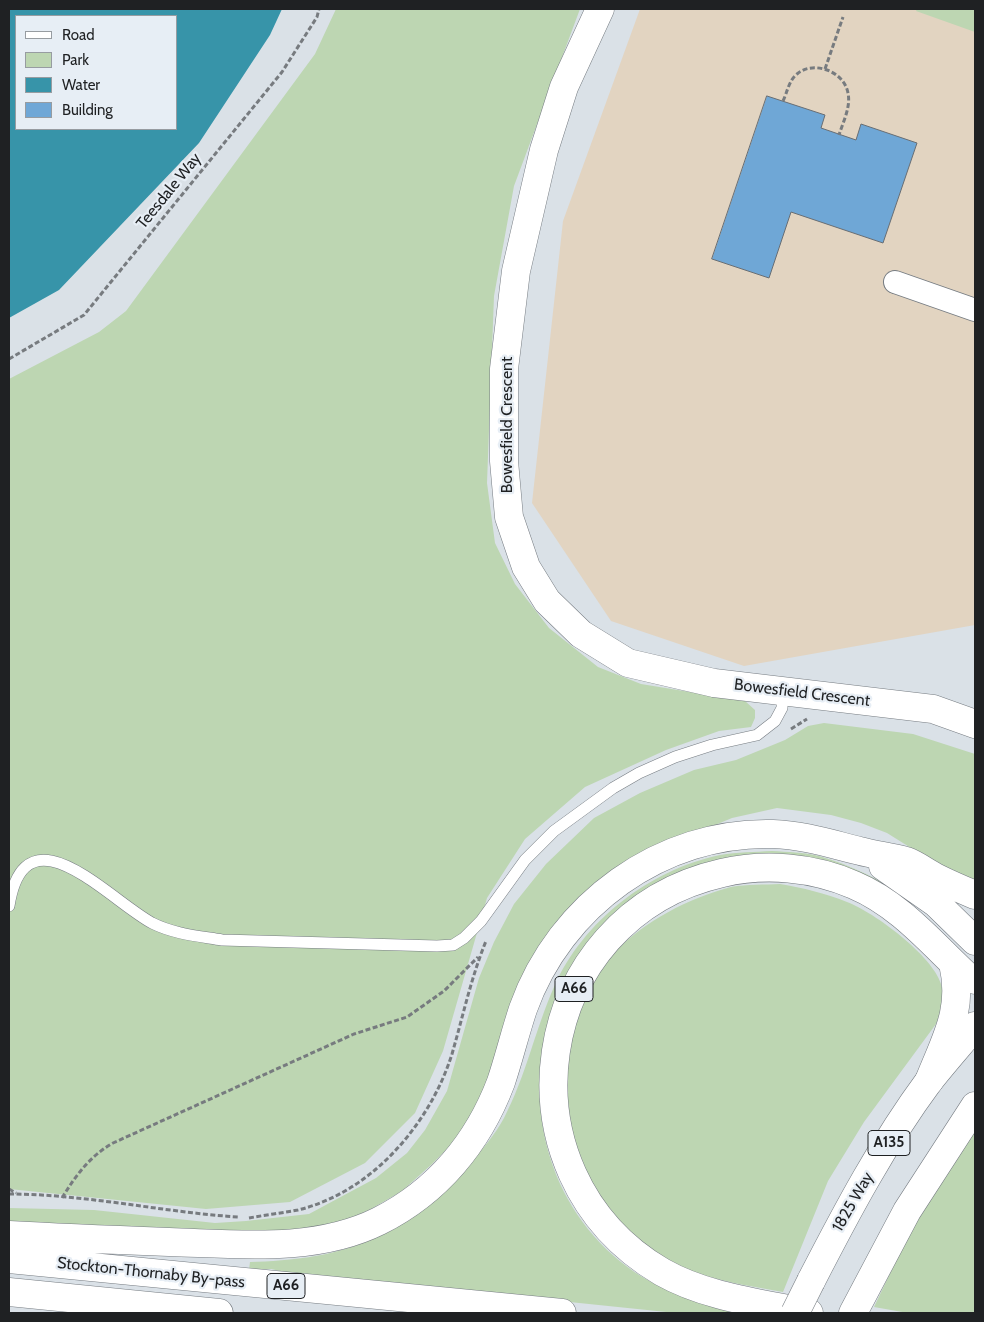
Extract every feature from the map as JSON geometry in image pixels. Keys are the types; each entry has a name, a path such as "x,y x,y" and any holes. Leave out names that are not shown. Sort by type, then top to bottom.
{"main road":[{"name":"Bowesfield Crescent","path":"600,9 564,87 544,150 516,271 504,369 504,461 509,517 526,567 547,601 581,634 628,663 668,674 714,683 933,710 975,724"},
{"path":"9,1236 271,1244 306,1242 342,1235 376,1222 404,1207 428,1189 453,1165 471,1142 487,1115 501,1081 523,1008 537,975 559,939 588,906 624,877 660,857 707,840 746,834 809,837 909,862 939,879 975,895"},
{"path":"858,850 896,874 936,903 975,941"},
{"name":"A66","path":"809,1313 718,1294 681,1281 638,1256 615,1236 596,1214 580,1189 567,1162 558,1134 553,1104 552,1074 556,1045 563,1016 574,988 589,963 607,939 629,918 653,901 679,886 707,876 736,870 766,867 796,869 825,875 853,884 880,898 904,915 969,978 975,980"},
{"name":"A135","path":"929,1082 958,1003 958,982 953,963"},
{"name":"1825 Way","path":"795,1313 850,1205 929,1082 975,1026"},
{"path":"854,1313 907,1211 975,1106"},
{"name":"Stockton-Thornaby By-pass","path":"9,1259 562,1313"},
{"name":"Stockton-Thornaby By-pass","path":"9,1292 219,1313"},
{"path":"9,1302 42,1313"}],"street":[{"path":"895,282 975,310"}],"lane":[{"path":"9,906 18,873 30,861 38,859 55,862 73,870 149,921 167,930 189,935 222,940 438,946 454,944 464,938 480,921 525,860 554,831 613,788 639,773 675,757 712,745 757,735 775,721 782,708 783,691"}],"path":[{"name":"Teesdale Way","path":"9,359 84,315 282,72 317,17 319,9"},
{"path":"825,69 842,17"},
{"path":"783,102 795,75 806,67 815,66 825,69 844,84 848,92 848,106 839,134"},
{"path":"785,734 809,717"},
{"path":"9,1194 248,1218 299,1209 343,1191 381,1165 412,1133 436,1096 451,1056 488,936"},
{"path":"62,1198 78,1172 97,1152 354,1034 407,1017 444,991 481,954"},
{"path":"9,1189 17,1194"}],"shaded area":[{"path":"640,9 975,9 975,625 744,666 611,621 532,503 563,221"}],"green space":[{"path":"336,9 580,9 514,186 494,296 487,483 495,543 515,584 549,628 598,667 641,684 745,701 755,710 755,718 751,727 719,731 666,750 585,787 525,839 487,898 443,1051 415,1113 365,1163 290,1202 206,1209 9,1189 9,379 99,332 126,311 315,54"},
{"path":"917,9 975,9 975,32 916,11"},
{"path":"824,723 913,734 975,754 975,888 887,833 861,823 831,815 777,808 732,818 703,830 606,878 478,1108 449,1147 431,1165 402,1191 371,1209 340,1223 291,1233 9,1226 9,1208 94,1210 215,1223 309,1214 376,1178 407,1153 425,1130 447,1091 479,978 494,942 514,904 546,864 594,818 640,793 694,770 736,760 785,740 808,726"},
{"path":"772,851 796,852 831,860 865,874 908,897 904,906 736,859 584,952 556,1003 547,1031 540,1078 541,1114 548,1150 560,1183 577,1215 600,1243 627,1267 659,1286 691,1299 745,1313 676,1313 289,1273 271,1269 249,1270 250,1262 316,1256 332,1253 364,1242 391,1226 451,1179 480,1152 504,1118 512,1102 554,987 582,941 601,920 621,902 644,886 694,862 726,854"},
{"path":"780,884 830,896 847,902 872,915 901,936 927,961 936,973 943,994 941,1010 936,1024 864,1122 828,1181 783,1292 716,1279 684,1268 655,1252 632,1234 603,1203 587,1180 581,1167 572,1141 567,1113 566,1085 569,1055 575,1027 584,1000 597,975 626,941 653,921 699,897 731,887"},
{"path":"975,1126 975,1313 908,1313 874,1307 933,1183"}],"water":[{"path":"9,9 282,9 270,35 199,143 59,290 9,318"}],"building":[{"path":"767,96 825,115 821,128 856,140 861,124 917,143 883,243 791,212 769,278 712,259"}]}
